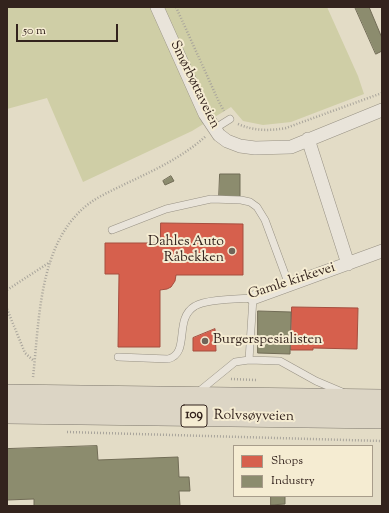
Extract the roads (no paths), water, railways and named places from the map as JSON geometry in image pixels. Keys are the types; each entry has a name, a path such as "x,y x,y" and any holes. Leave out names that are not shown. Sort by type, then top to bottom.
{"main road":[{"name":"Rolvsøyveien","path":"7,395 382,400"},
{"name":"Rolvsøyveien","path":"7,413 382,418"}],"street":[{"name":"Smørbøttaveien","path":"157,7 205,114 214,129 227,141 240,146 255,148 291,147 382,110"},
{"path":"308,139 348,264"},
{"name":"Gamle kirkevei","path":"253,298 382,251"}],"lane":[{"path":"214,129 230,118"},
{"path":"112,230 166,209 211,199 241,200 250,202 257,207 265,220 289,285"},
{"path":"249,360 253,298"},
{"name":"Gamle kirkevei","path":"118,358 168,360 173,358 178,354 180,349 183,323 187,312 196,305 253,298"},
{"path":"192,397 212,379 235,362 249,360 280,361 316,381 358,400"}],"place":[{"name":"Dahles Auto Råbekken","path":"232,251"},
{"name":"Burgerspesialisten","path":"205,341"}]}
